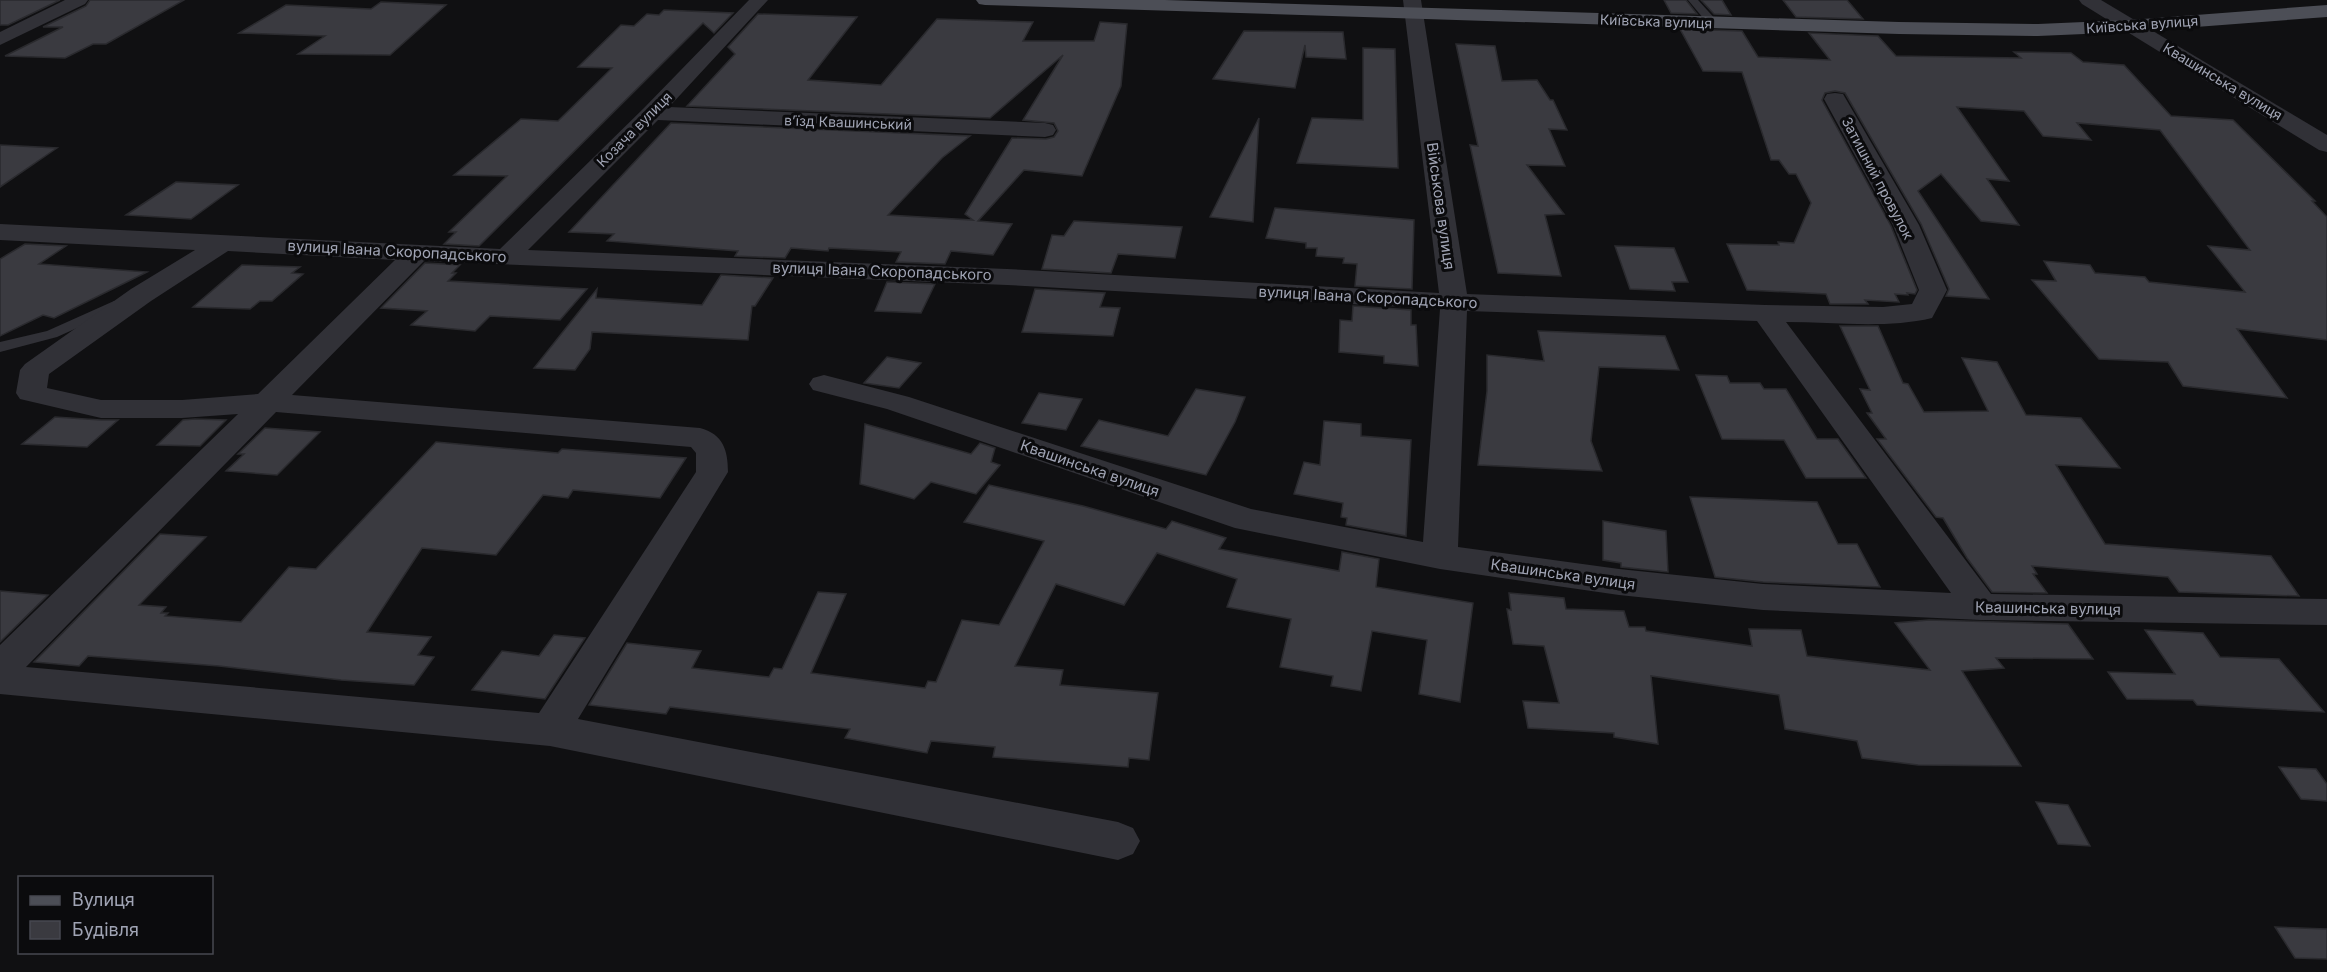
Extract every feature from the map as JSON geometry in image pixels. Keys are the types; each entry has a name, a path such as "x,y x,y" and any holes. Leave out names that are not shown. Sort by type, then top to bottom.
{"main road":[{"name":"Київська вулиця","path":"985,0 1413,6 1713,23 2026,30 2130,26 2327,11"}],"street":[{"path":"0,39 79,0"},
{"name":"Козача вулиця","path":"507,256 652,113 759,0"},
{"name":"Квашинська вулиця","path":"2088,0 2327,144"},
{"name":"Військова вулиця","path":"1413,6 1454,302 1440,557"},
{"name":"Затишний провулок","path":"1765,313 1883,315 1922,312 1933,290 1906,225 1835,99"},
{"name":"в’їзд Квашинський","path":"652,113 1045,130"},
{"name":"вулиця Івана Скоропадського","path":"2,233 417,253 1007,277 1454,302 1765,313"},
{"path":"225,242 141,294 35,370 31,393 101,409 182,409 268,402 700,438 712,452 712,472 550,729"},
{"path":"0,669 417,253"},
{"path":"1765,313 1981,607"},
{"name":"Квашинська вулиця","path":"824,384 898,403 1130,483 1248,520 1440,557 1620,582 1763,597 1981,607 2327,612"},
{"path":"0,679 550,729 1118,841"}],"lane":[{"path":"1693,0 1713,23"},
{"path":"0,347 52,334 141,294"}],"building":[{"path":"0,0 60,0 8,25 0,25"},
{"path":"90,0 184,0 106,44 93,44 65,58 5,56 63,27 43,27 86,6"},
{"path":"1664,0 1686,0 1697,14 1671,13"},
{"path":"1701,0 1722,0 1731,15 1714,14"},
{"path":"1783,0 1847,0 1863,19 1796,17"},
{"path":"381,2 446,5 390,55 298,54 325,36 239,33 286,5 371,9"},
{"path":"664,10 733,13 714,33 703,23 479,246 444,244 456,232 449,232 507,176 454,175 521,119 558,121 612,68 578,67 621,25 634,26 647,14 659,15"},
{"path":"758,14 857,17 808,80 881,85 937,19 1033,22 1023,41 1094,41 1100,22 1127,24 1121,86 1082,176 1024,170 978,221 1012,224 993,255 951,251 945,264 896,262 901,252 829,248 828,251 791,248 785,258 735,256 738,251 607,241 614,234 569,232 671,123 970,136 942,158 888,215 973,220 965,214 1012,138 1046,139 1054,137 1058,131 1054,123 1023,120 1063,55 990,118 687,106 735,54 728,47"},
{"path":"1680,29 1742,31 1758,57 1830,60 1809,33 1878,36 1896,56 2021,58 2014,52 2071,53 2083,62 2124,65 2171,116 2233,120 2315,201 2312,201 2327,217 2327,340 2237,329 2287,398 2183,386 2168,362 2099,359 2032,280 2056,281 2044,261 2090,265 2095,273 2145,277 2149,282 2245,292 2208,246 2250,250 2160,130 2077,123 2091,140 2043,136 2024,111 1957,107 2009,181 1987,179 2019,225 1981,221 1941,174 1918,191 1989,299 1946,296 1949,289 1921,224 1845,93 1835,91 1825,93 1822,100 1891,226 1917,290 1915,294 1895,294 1899,302 1865,300 1868,304 1830,304 1826,294 1747,290 1727,244 1794,243 1811,203 1796,174 1789,174 1779,160 1771,160 1742,72 1703,71"},
{"path":"1244,31 1343,32 1346,59 1306,57 1305,45 1295,88 1213,79"},
{"path":"1456,44 1495,46 1502,81 1537,80 1550,100 1553,100 1567,130 1549,129 1565,166 1527,165 1564,214 1545,215 1561,276 1498,273 1470,145 1478,146"},
{"path":"1363,48 1395,49 1398,168 1297,163 1312,118 1363,120"},
{"path":"1259,118 1253,222 1210,217"},
{"path":"0,145 57,148 0,187"},
{"path":"176,182 238,185 191,219 126,215"},
{"path":"1275,208 1414,220 1412,289 1355,286 1357,264 1343,263 1344,258 1316,256 1317,248 1306,248 1306,243 1266,238"},
{"path":"1074,221 1182,227 1175,258 1118,254 1111,273 1042,269 1052,235 1064,236"},
{"path":"25,244 66,246 39,264 147,272 54,318 43,315 0,336 0,259"},
{"path":"1615,246 1674,248 1688,282 1672,282 1675,291 1630,289"},
{"path":"425,263 460,265 448,281 587,289 560,320 490,316 475,331 411,325 427,311 381,308"},
{"path":"242,265 300,267 292,273 303,274 272,301 260,301 250,309 193,307"},
{"path":"721,275 773,278 755,306 752,306 748,340 592,332 590,349 575,370 534,368 597,289 596,298 702,305"},
{"path":"887,282 935,284 921,313 875,311"},
{"path":"1035,289 1105,293 1100,307 1120,308 1113,336 1022,332"},
{"path":"1353,306 1411,310 1411,325 1416,325 1418,366 1384,363 1384,356 1339,352 1340,320 1352,321"},
{"path":"1840,326 1878,326 1903,383 1908,384 1924,412 1988,411 1962,358 1997,362 2026,415 2081,418 2120,468 2056,465 2105,544 2271,556 2299,596 2179,592 2168,577 2032,566 2037,574 2033,574 2047,593 1992,592 1967,558 1943,518 1936,517 1877,439 1886,439 1867,413 1872,413 1860,389 1870,390"},
{"path":"1538,331 1665,336 1679,370 1599,367 1591,441 1602,471 1478,465 1487,391 1487,355 1544,361"},
{"path":"887,357 921,363 899,388 864,383"},
{"path":"1696,375 1727,376 1730,383 1760,383 1764,389 1786,389 1817,439 1838,439 1866,478 1806,478 1784,440 1722,439"},
{"path":"1196,389 1245,397 1235,422 1206,475 1081,446 1099,420 1168,436"},
{"path":"1039,393 1082,399 1066,430 1022,423"},
{"path":"55,417 118,420 87,447 22,444"},
{"path":"183,420 226,420 200,446 157,445"},
{"path":"1324,421 1361,424 1361,436 1411,440 1406,536 1346,525 1347,518 1341,517 1343,503 1294,494 1304,462 1320,465"},
{"path":"865,424 971,454 980,443 995,448 991,462 1000,465 976,494 931,482 914,499 860,484"},
{"path":"265,428 320,432 277,475 226,471 244,454 238,454"},
{"path":"436,442 558,453 562,449 686,458 660,498 573,490 568,498 543,495 496,555 422,548 367,632 431,637 418,655 434,657 414,685 88,656 79,666 34,662 160,534 206,537 139,605 166,607 161,613 168,613 165,616 241,622 289,567 316,569"},
{"path":"989,485 1083,506 1166,529 1172,521 1226,538 1219,549 1339,571 1342,552 1379,559 1376,587 1473,603 1460,702 1419,694 1427,640 1372,631 1361,691 1331,686 1333,676 1280,667 1291,619 1227,607 1237,579 1157,553 1124,605 1056,584 1015,666 1063,670 1060,685 1158,693 1149,760 1129,758 1128,767 993,757 995,747 931,741 927,753 845,738 850,729 670,707 666,714 589,705 627,643 701,651 692,668 769,677 774,668 782,669 818,592 846,594 811,673 925,688 928,681 936,682 962,620 999,625 1044,541 964,522"},
{"path":"1690,497 1817,502 1838,544 1857,544 1880,587 1763,582 1715,577"},
{"path":"1603,521 1666,531 1668,572 1621,567 1621,563 1603,560"},
{"path":"0,591 48,595 0,642"},
{"path":"1509,593 1564,598 1566,609 1624,611 1629,627 1645,627 1646,631 1752,646 1749,629 1801,630 1807,656 1930,670 1895,623 1929,620 2068,624 2093,659 1996,658 2004,668 1962,671 2021,766 1918,765 1862,758 1857,741 1785,729 1779,695 1651,676 1658,744 1614,737 1614,733 1528,728 1523,701 1559,703 1544,646 1513,644 1507,609 1511,610"},
{"path":"2145,630 2203,633 2220,657 2279,659 2324,712 2197,705 2193,700 2127,699 2108,672 2175,674"},
{"path":"554,635 585,638 545,699 472,690 502,651 539,656"},
{"path":"2279,767 2316,769 2327,784 2327,801 2301,799"},
{"path":"2036,802 2068,805 2090,846 2058,844"},
{"path":"2275,927 2327,929 2327,959 2295,958"}]}
